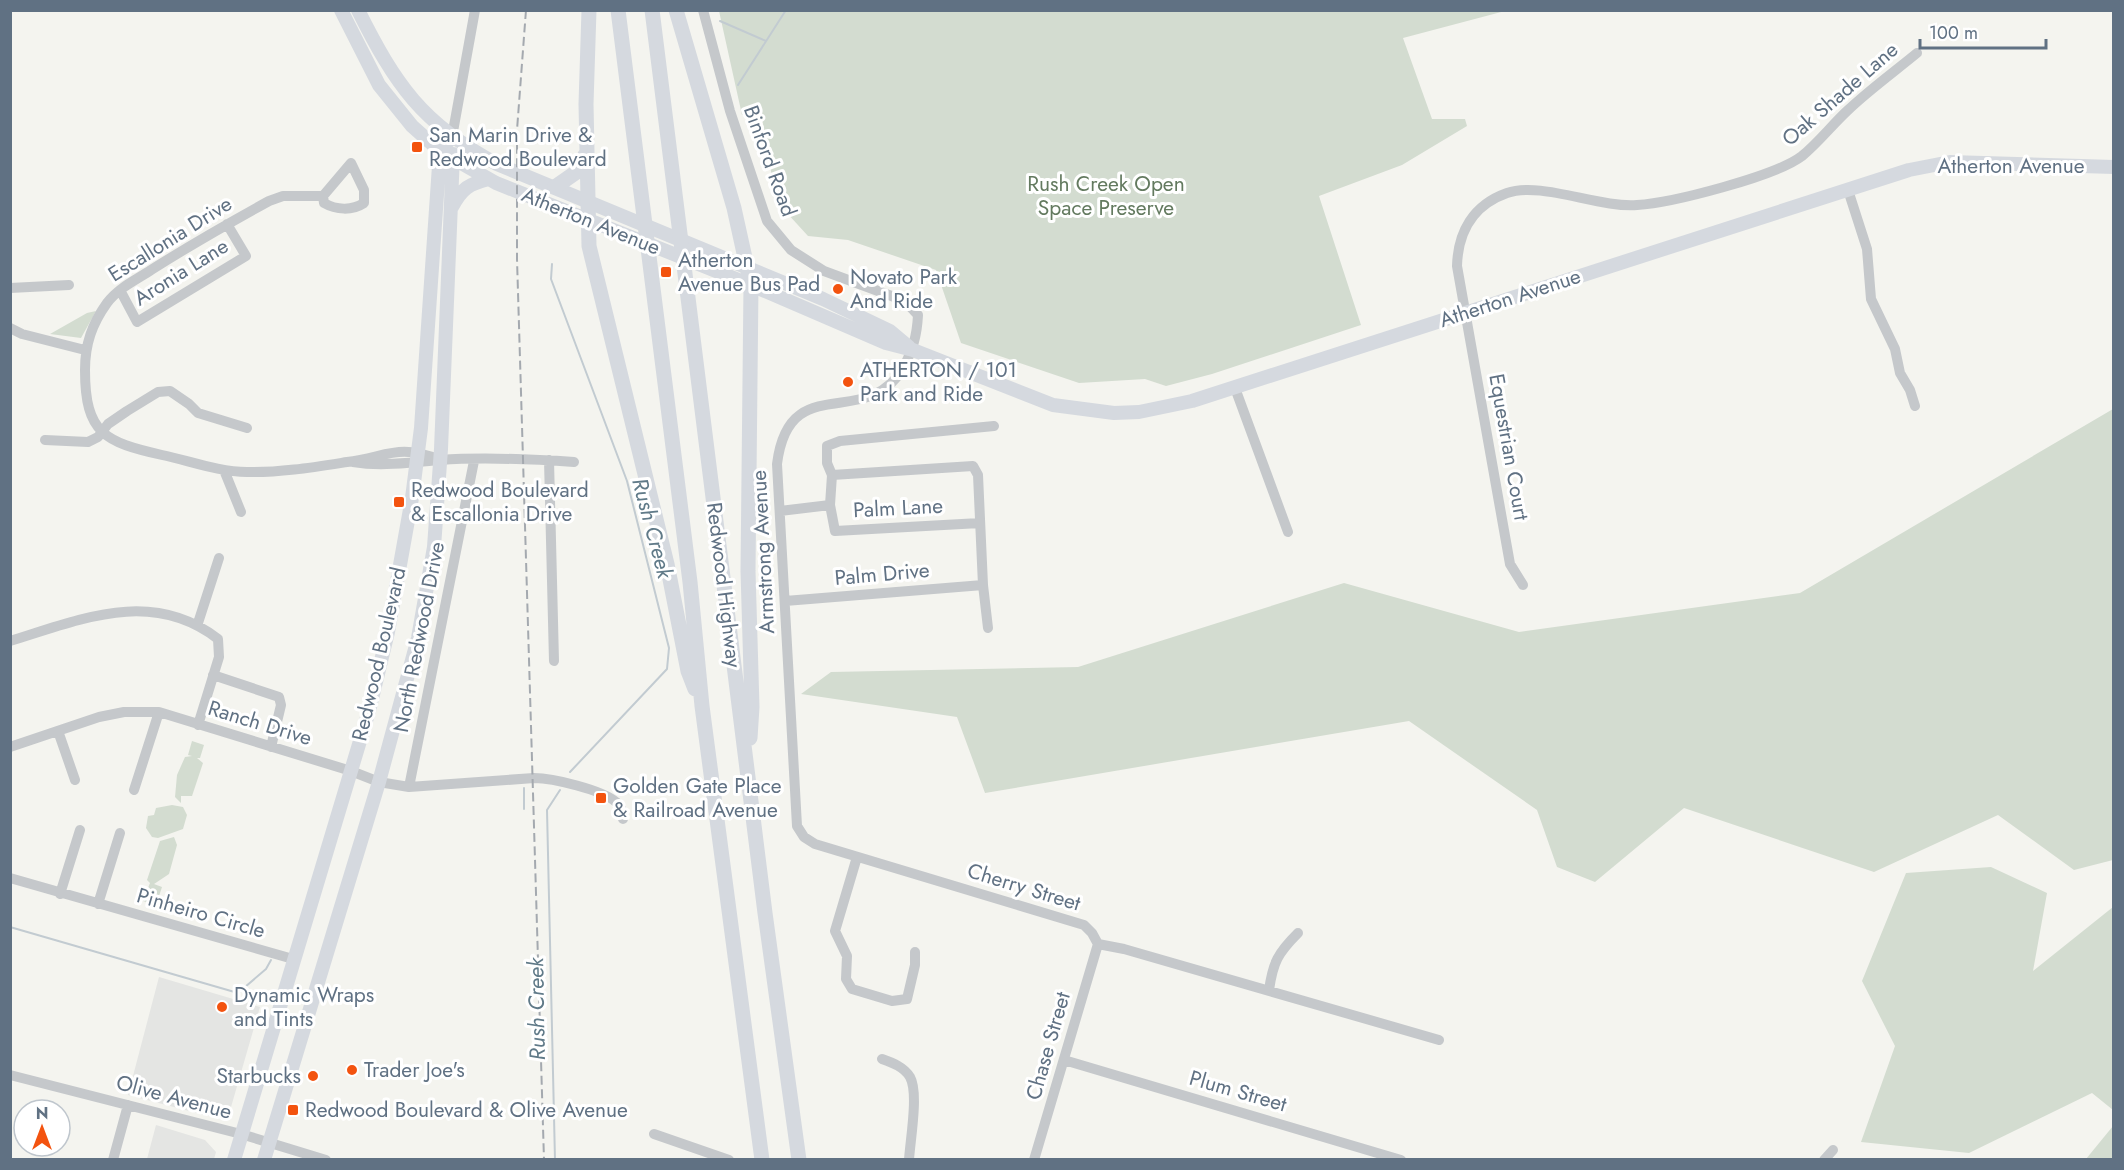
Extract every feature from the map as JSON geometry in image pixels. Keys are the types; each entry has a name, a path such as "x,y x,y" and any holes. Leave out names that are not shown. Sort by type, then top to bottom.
{"highway":[{"path":"589,10 586,28 589,246 664,553 688,671 702,706"},
{"name":"Redwood Highway","path":"618,10 690,582 702,706 762,1160"},
{"name":"Redwood Highway","path":"652,10 747,771 799,1160"},
{"path":"676,10 749,267 751,285 747,571 752,707 747,771"},
{"path":"555,187 578,171 587,150"}],"main road":[{"name":"Atherton Avenue","path":"341,10 379,85 412,126 440,151 492,181 751,285 886,343 913,350 1021,395 1083,411 1139,412 1178,405 1909,170 1950,162 2114,166"},
{"name":"Atherton Avenue","path":"358,10 380,53 405,93 452,137 497,164 749,267 890,331 913,350"},
{"path":"440,151 452,137"},
{"name":"Redwood Boulevard","path":"264,1160 379,782 418,638 434,547 440,460 454,160 452,137"},
{"name":"Redwood Boulevard","path":"234,1160 369,711 388,632 418,458 440,151"},
{"path":"450,212 459,193 468,185 492,181"}],"street":[{"name":"Redwood Boulevard","path":"452,137 475,10"},
{"name":"Binford Road","path":"703,10 730,111 766,221 791,250 824,271 905,301 918,315 913,350"},
{"name":"Oak Shade Lane","path":"1466,313 1457,266 1457,244 1469,219 1489,201 1513,191 1535,190 1602,203 1637,205 1674,199 1761,176 1800,157 1848,110 1917,53"},
{"name":"Escallonia Drive","path":"102,432 94,424 85,394 85,350 92,329 108,301 120,290 227,225 283,196 323,196 351,164 364,190 364,203 356,208 332,208 324,203 323,196"},
{"path":"1848,190 1867,249 1871,299 1895,349 1900,373 1910,390 1915,406"},
{"name":"Aronia Lane","path":"120,290 137,322 246,256 227,225"},
{"path":"10,288 69,285"},
{"name":"Equestrian Court","path":"1466,313 1510,564 1523,585"},
{"path":"10,328 85,350"},
{"name":"Armstrong Avenue","path":"789,690 777,464 779,446 785,430 794,419 807,410 826,403 858,401 885,390 898,377 913,350"},
{"path":"1234,388 1288,532"},
{"path":"45,440 79,443 93,439 108,424 159,392 170,391 198,413 247,428"},
{"path":"832,475 827,464 827,446 840,441 994,426"},
{"path":"102,432 120,445 224,470 248,472 350,462 369,456 440,460 574,462"},
{"name":"North Redwood Drive","path":"409,787 474,460"},
{"path":"549,460 554,661"},
{"name":"Palm Lane","path":"973,466 978,475 980,523 835,531 830,505 832,475 973,466"},
{"path":"224,470 241,512"},
{"path":"780,511 830,505"},
{"path":"980,523 982,585 988,627"},
{"path":"198,623 219,558"},
{"name":"Palm Drive","path":"785,601 982,585"},
{"path":"10,641 81,618 141,609 198,623 218,639 219,657 198,725"},
{"path":"213,675 279,697 281,705 270,747"},
{"name":"Cherry Street","path":"789,690 797,826 804,837 815,844 1084,925 1098,944"},
{"name":"Ranch Drive","path":"10,747 99,717 124,712 159,712 351,771 379,782 409,787 543,778 611,799 621,807 623,819"},
{"path":"134,790 159,712"},
{"path":"58,731 75,780"},
{"path":"60,894 80,830"},
{"path":"98,904 120,833"},
{"path":"857,857 835,931 847,956 846,979 852,989 892,1001 907,999 915,965 915,952"},
{"name":"Pinheiro Circle","path":"10,878 293,960"},
{"path":"1269,990 1273,965 1281,951 1298,933"},
{"path":"1098,944 1269,990 1439,1040"},
{"name":"Chase Street","path":"1034,1160 1098,944"},
{"path":"882,1059 899,1066 910,1078 914,1089 909,1160"},
{"name":"Plum Street","path":"1064,1060 1401,1160"},
{"name":"Olive Avenue","path":"10,1075 241,1134 326,1160"},
{"path":"113,1160 128,1104"},
{"path":"654,1134 729,1160"},
{"path":"1824,1160 1833,1150"}],"shaded area":[{"path":"159,977 260,1007 229,1114 225,1117 216,1118 128,1095"},
{"path":"156,1125 205,1140 216,1152 214,1159 147,1159"}],"green space":[{"name":"Rush Creek Open Space Preserve","path":"719,10 1505,11 1403,38 1432,119 1465,119 1467,126 1402,165 1319,196 1361,325 1212,374 1166,386 1145,379 1079,383 961,343 936,270 848,240 808,236 776,201 761,112 742,115"},
{"path":"96,311 81,338 50,334 87,313"},
{"path":"2113,409 2113,860 2074,870 1998,815 1874,872 1684,808 1595,882 1557,867 1537,810 1409,721 985,793 957,717 801,694 831,672 1078,667 1344,583 1519,632 1800,593"},
{"path":"192,741 204,745 200,758 197,758 203,763 192,796 181,796 181,803 175,797 177,775 185,757 192,756 188,755"},
{"path":"172,805 183,807 187,815 183,829 158,838 152,837 146,828 148,816 154,815 156,808"},
{"path":"174,837 177,845 169,874 154,884 162,887 156,905 143,901 150,883 147,880 160,841"},
{"path":"1991,867 2047,893 2033,971 2113,907 2113,1110 2092,1093 1969,1153 1861,1142 1895,1046 1862,981 1906,873"},
{"path":"2113,1126 2113,1159 2086,1159"}],"waterway":[{"name":"Rush Creek","path":"738,85 786,10"},
{"path":"720,21 766,41"},
{"name":"Rush Creek","path":"552,264 551,279 627,481 669,648 667,669 570,772"},
{"path":"524,788 524,809"},
{"name":"Rush Creek","path":"555,1160 547,810 560,790"},
{"path":"10,927 238,993 266,969 271,960"}],"railway":[{"path":"526,10 517,130 517,259 544,1160"}],"place":[{"name":"San Marin Drive & Redwood Boulevard","path":"417,147"},
{"name":"Atherton Avenue Bus Pad","path":"666,272"},
{"name":"Novato Park And Ride","path":"838,289"},
{"name":"ATHERTON / 101 Park and Ride","path":"848,382"},
{"name":"Redwood Boulevard & Escallonia Drive","path":"399,502"},
{"name":"Golden Gate Place & Railroad Avenue","path":"601,798"},
{"name":"Dynamic Wraps and Tints","path":"222,1007"},
{"name":"Trader Joe's","path":"352,1070"},
{"name":"Starbucks","path":"313,1076"},
{"name":"Redwood Boulevard & Olive Avenue","path":"293,1110"}]}
